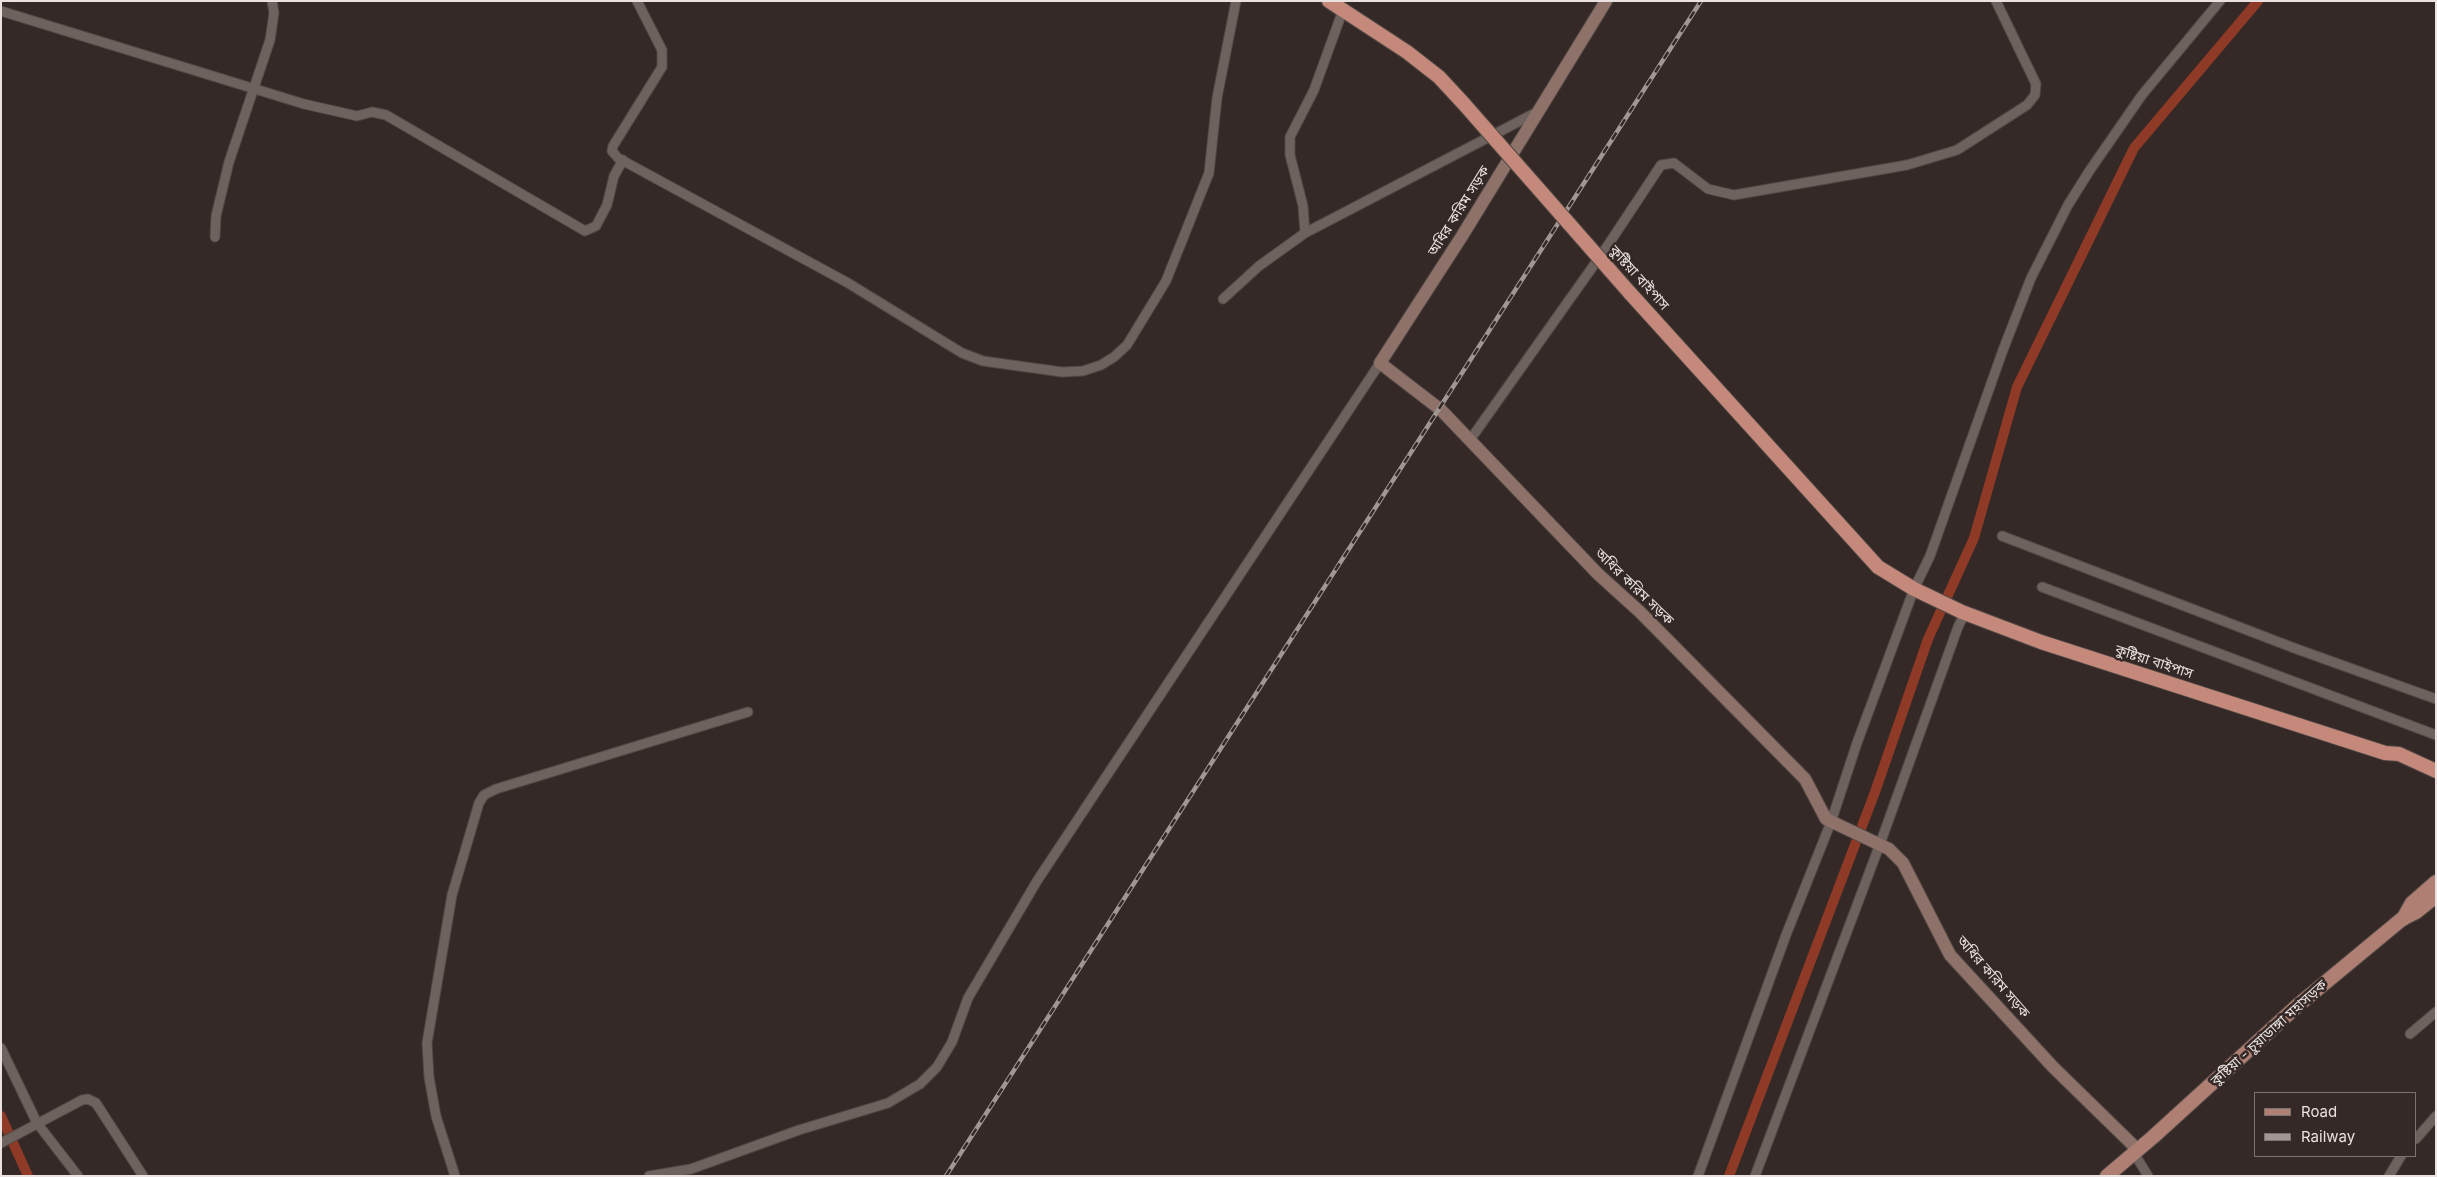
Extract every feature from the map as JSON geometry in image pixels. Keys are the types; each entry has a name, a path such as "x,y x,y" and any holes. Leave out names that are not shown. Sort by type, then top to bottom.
{"highway":[{"name":"কুষ্টিয়া বাইপাস","path":"1329,1 1407,52 1439,77 1629,292 1878,567 1916,590 1964,612 2041,642 2386,754 2399,754 2414,760 2434,777"}],"main road":[{"name":"অধির করিম সড়ক","path":"1606,1 1380,363 1441,410 1598,574 1640,612 1805,780 1817,800 1822,813 1833,824 1889,849 1903,863 1950,955 2053,1067 2136,1151"},
{"path":"2402,920 2412,903 2436,882"},
{"name":"কুষ্টিয়া - চুয়াডাঙ্গা মহাসড়ক","path":"2106,1176 2296,1006 2402,920 2416,912 2436,896"}],"street":[{"path":"215,237 216,216 229,162 270,40 274,13 272,1"},
{"path":"637,1 662,50 663,60 660,73 613,146 612,151 615,155 848,283 962,353 982,361 1062,372 1083,371 1108,361 1127,345 1166,280 1209,174 1217,98 1236,1"},
{"path":"1470,440 1606,248 1660,165 1674,164 1708,189 1734,195 1907,166 1957,150 2032,101 2036,84 1996,1"},
{"path":"1698,1176 1786,935 1833,824 1860,734 1930,556 2003,350 2031,278 2068,205 2142,95 2220,1"},
{"path":"1305,233 1303,206 1290,155 1290,137 1314,90 1343,10"},
{"path":"1,11 304,104 357,116 372,112 386,115 585,231 596,226 600,219 607,205 614,176 623,160"},
{"path":"1222,299 1259,266 1305,233 1539,110"},
{"path":"650,1176 691,1169 799,1130 888,1103 920,1084 937,1067 952,1042 968,998 1037,881 1380,363"},
{"path":"2002,536 2294,648 2436,699"},
{"path":"2042,586 2436,735"},
{"path":"1755,1176 1880,844 1964,612"},
{"path":"455,1176 436,1116 429,1077 427,1043 452,895 479,803 484,796 496,789 748,712"},
{"path":"2410,1034 2436,1012"},
{"path":"1,1048 37,1123 78,1176"},
{"path":"1,1143 82,1100 88,1100 96,1104 143,1176"},
{"path":"2417,1137 2436,1116"},
{"path":"2136,1151 2148,1176"},
{"path":"2389,1176 2400,1157"}],"waterway":[{"path":"1729,1176 1875,792 1928,639 1974,538 2017,387 2134,148 2258,1"},
{"path":"1,1116 28,1176"}],"railway":[{"path":"946,1176 1701,1"}]}
